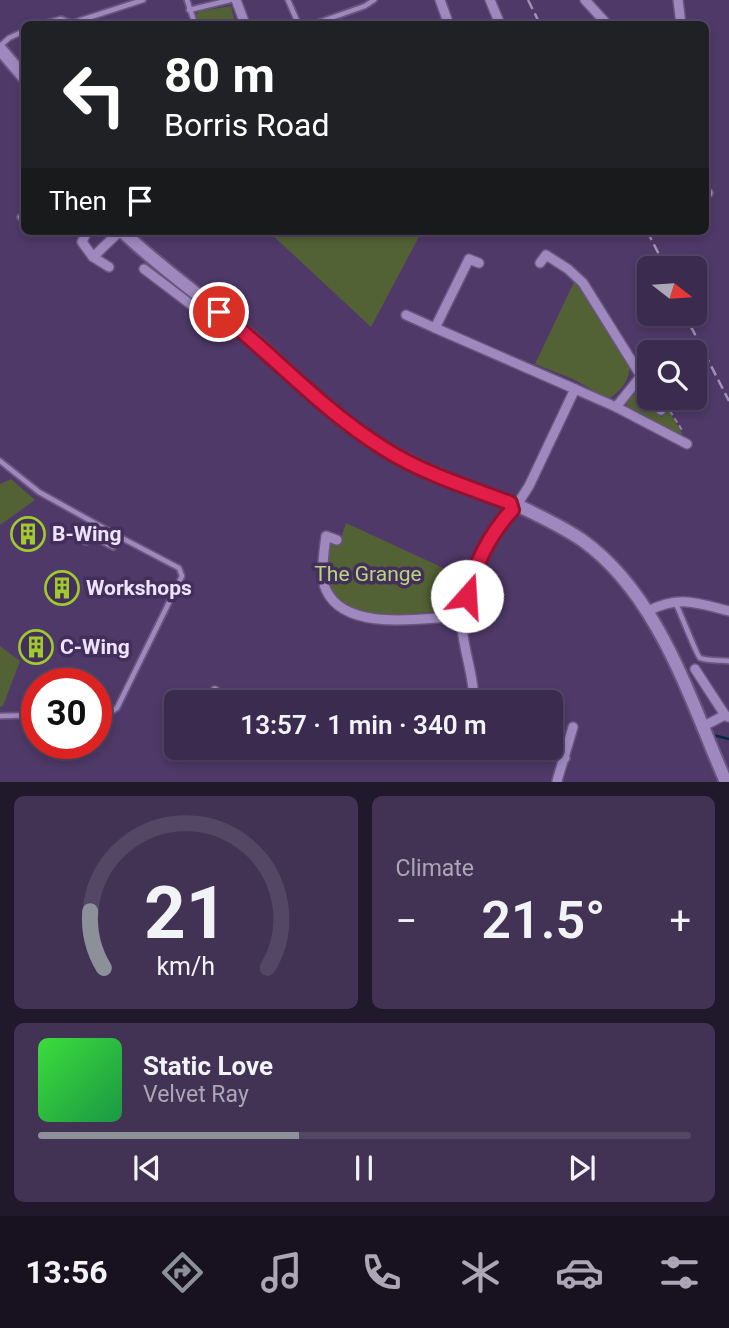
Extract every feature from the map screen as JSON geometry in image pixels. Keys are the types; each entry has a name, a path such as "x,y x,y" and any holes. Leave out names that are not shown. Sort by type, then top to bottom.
{"street":[{"path":"237,0 244,21"},
{"path":"440,0 445,21"},
{"path":"490,0 499,21"},
{"path":"585,0 604,21"},
{"path":"678,0 681,21"},
{"path":"0,48 21,73"},
{"path":"85,235 82,242 93,257 109,267"},
{"path":"93,257 117,235"},
{"path":"125,235 206,316"},
{"path":"540,263 546,255 568,269 583,284 637,370"},
{"path":"435,328 469,259 480,263"},
{"path":"144,269 177,287 253,339 326,407 362,435 420,468 516,505 563,528 584,542 627,583 648,611 665,643 726,782"},
{"path":"406,315 616,407 687,444"},
{"path":"616,407 637,381"},
{"path":"472,690 463,616 471,579 482,553 529,486 575,389"},
{"path":"337,540 326,536 323,555 325,589 337,605 367,619 463,616"},
{"path":"648,611 675,601 729,611"},
{"path":"695,669 727,716 702,727"},
{"path":"557,781 573,727"}],"lane":[{"path":"78,21 142,0"},
{"path":"187,0 194,21"},
{"path":"189,10 237,0"},
{"path":"288,0 297,21"},
{"path":"322,21 365,6 374,0"},
{"path":"0,48 9,38 21,32"},
{"path":"0,461 39,492 179,568 181,576 117,708 112,712"},
{"path":"86,541 89,535 113,547 118,536"},
{"path":"675,601 685,618 694,652 699,657 729,661"},
{"path":"0,716 21,715"}],"path":[{"path":"669,410 687,444"}],"green space":[{"path":"231,6 234,21 198,21 196,14"},
{"path":"272,235 420,235 371,327"},
{"path":"575,280 630,365 624,385 608,399 573,379 535,364"},
{"path":"637,390 637,410 657,410 661,417 669,411 682,433 680,435 627,406 626,401"},
{"path":"11,479 35,500 0,525 0,484"},
{"name":"The Grange","path":"346,523 467,579 458,609 390,615 355,610 342,603 330,586 328,561 330,543 339,544"},
{"path":"0,646 20,661 3,706 0,707"}],"waterway":[{"path":"713,735 729,739"}],"railway":[{"path":"528,0 538,21"},
{"path":"649,235 660,256"},
{"path":"691,326 729,401"}],"place":[{"name":"B-Wing","path":"28,534"},
{"name":"Workshops","path":"62,588"},
{"name":"C-Wing","path":"36,647"}],"route":[{"path":"219,312 253,339 326,407 383,449 443,479 510,503 512,510 482,553 467,596"}]}
